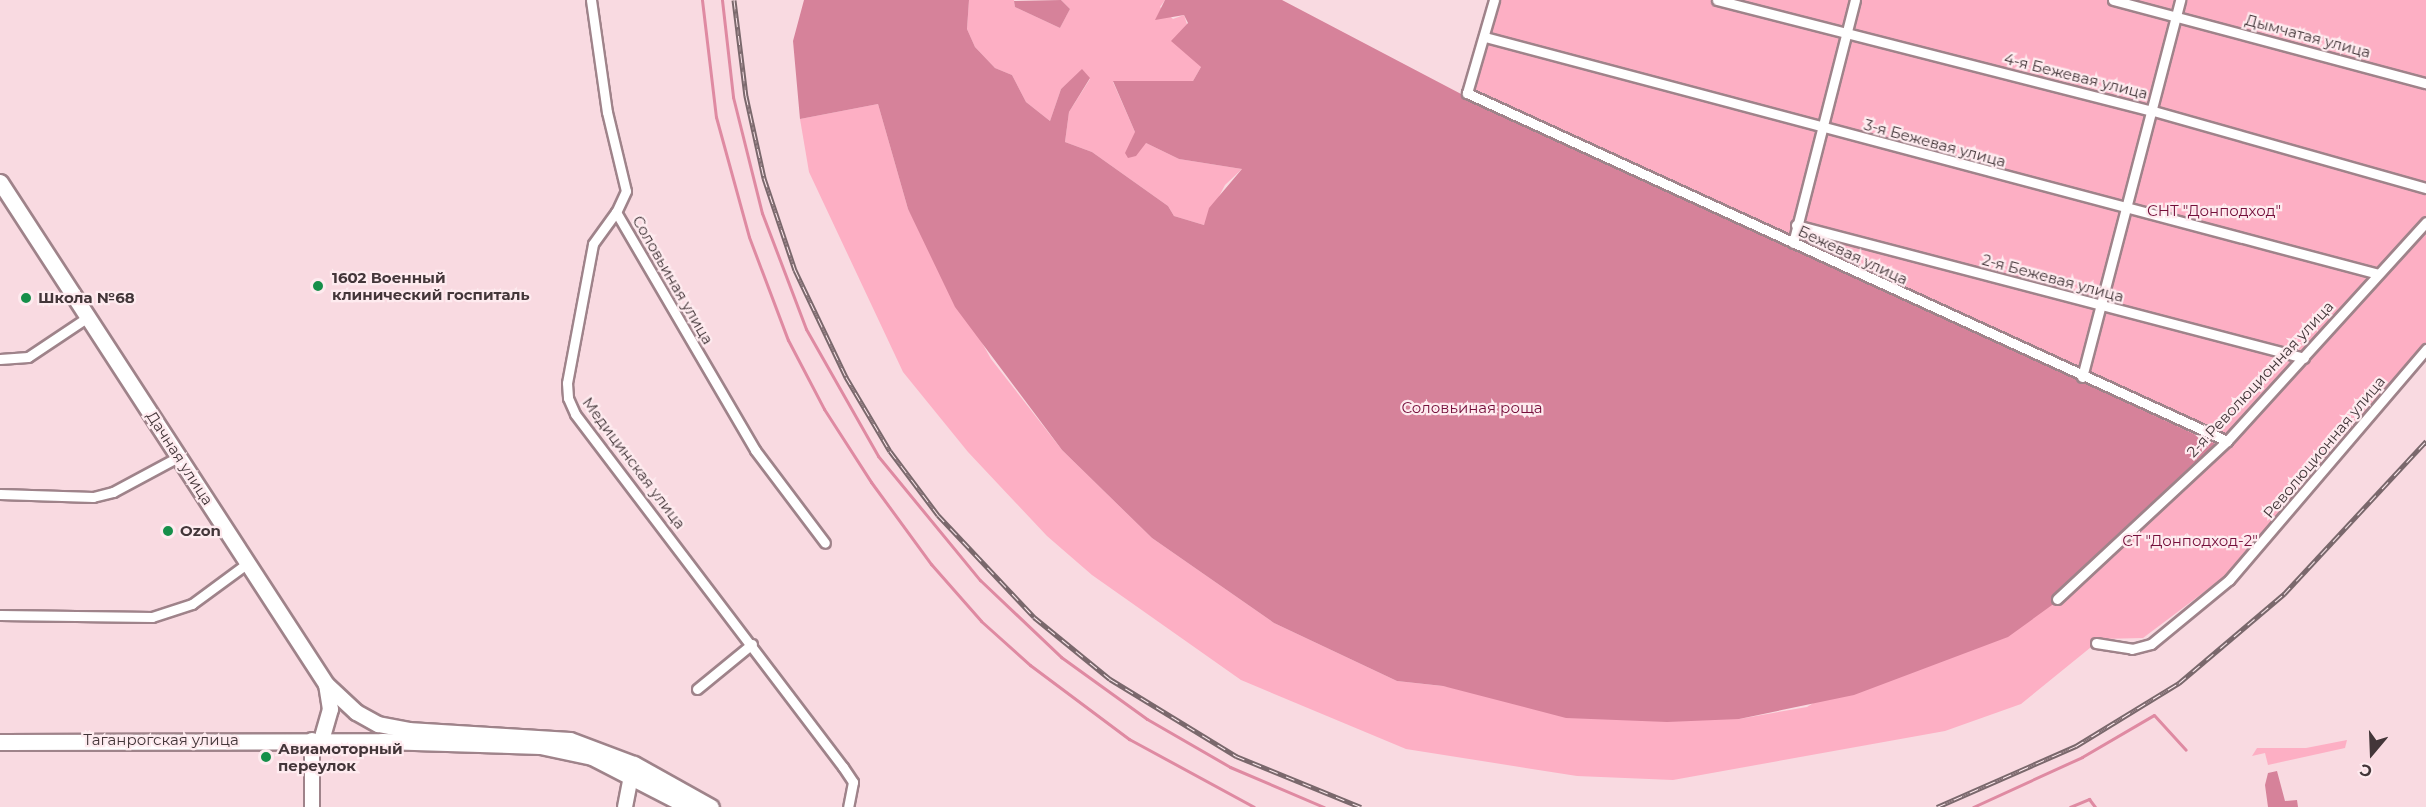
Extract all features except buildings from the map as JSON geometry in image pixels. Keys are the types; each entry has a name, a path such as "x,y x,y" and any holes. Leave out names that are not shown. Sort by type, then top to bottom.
{"main road":[{"name":"Дачная улица","path":"0,182 327,684 356,712 378,724 408,730"},
{"path":"317,740 330,709 327,684"},
{"name":"Таганрогская улица","path":"408,730 550,737 596,747 689,807"},
{"name":"Таганрогская улица","path":"0,742 317,740 540,746 592,757 632,770 711,807"}],"street":[{"name":"Соловьиная улица","path":"591,0 607,112 626,191 616,212 755,450 825,543"},
{"path":"1485,37 1494,0"},
{"name":"4-я Бежевая улица","path":"1717,0 2150,110 2426,188"},
{"path":"1793,243 1820,129 1856,0"},
{"name":"Дымчатая улица","path":"2113,0 2426,83"},
{"path":"2082,377 2180,0"},
{"name":"Бежевая улица","path":"1485,37 1467,93 2082,377 2227,441"},
{"name":"3-я Бежевая улица","path":"1485,37 1820,129 2378,274"},
{"name":"Медицинская улица","path":"616,212 593,244 567,383 568,398 575,414 752,644 853,782 848,807"},
{"name":"2-я Революционная улица","path":"2057,599 2227,441 2378,274 2423,234 2426,222"},
{"name":"2-я Бежевая улица","path":"1796,225 2304,358"},
{"path":"0,359 28,357 88,317"},
{"name":"Революционная улица","path":"2096,642 2132,649 2151,644 2229,580 2426,349"},
{"path":"0,494 93,497 113,492 178,456"},
{"path":"0,615 152,617 192,604 249,562"},
{"path":"697,689 752,644"},
{"path":"312,807 317,740"},
{"path":"626,807 632,770"}],"green space":[{"name":"Соловьиная роща","path":"804,0 969,0 967,29 975,47 995,68 1012,75 1026,102 1050,121 1061,89 1082,69 1090,78 1069,112 1065,142 1092,152 1168,206 1174,216 1204,225 1209,208 1242,169 1179,159 1146,143 1136,156 1128,158 1125,153 1135,132 1113,81 1193,81 1201,67 1171,41 1188,23 1184,15 1155,20 1165,0 1282,0 1463,95 2220,446 2059,600 2008,637 1854,695 1739,719 1667,722 1566,718 1443,686 1397,681 1274,623 1152,538 1062,450 955,307 908,209 878,104 800,119 793,41"},
{"path":"969,0 1014,0 1015,7 1060,28 1070,9 1061,0 1165,0 1160,7 1173,19 1184,15 1201,67 1193,81 1113,82 1135,132 1146,143 1179,159 1242,169 1225,185 1204,225 1174,216 1168,206 1092,152 1065,142 1069,112 1090,79 1082,70 1061,89 1050,121 1026,102 1012,75 995,68 975,47 967,29"},
{"path":"1061,0 1070,9 1060,28 1015,7 1014,1"},
{"name":"СНТ \"Донподход\"","path":"1496,0 2426,0 2426,345 2224,577 2143,638 2101,639 2021,704 1945,731 1673,780 1577,776 1406,749 1241,680 1092,575 1047,536 968,452 903,372 809,172 800,119 878,104 908,209 991,359 1062,450 1152,538 1274,623 1397,681 1739,719 1807,707 2220,446 1463,95"},
{"path":"2347,740 2345,748 2268,765 2265,753 2252,756 2257,748 2306,748"},
{"path":"2277,771 2285,801 2297,800 2298,807 2268,807 2265,785 2268,773"}],"waterway":[{"path":"702,0 716,117 749,237 788,340 824,409 871,482 931,564 981,621 1030,665 1129,739 1254,807"},
{"path":"722,0 733,97 762,213 806,329 878,456 980,580 1061,657 1147,719 1230,767 1324,807"},
{"path":"1973,807 2082,757 2154,715 2186,750"},
{"path":"2070,807 2089,799 2095,807"}],"railway":[{"path":"734,0 746,96 764,178 795,270 846,377 890,451 938,515 1034,617 1110,679 1236,756 1361,807"},
{"path":"1937,807 2076,746 2179,683 2284,594 2426,441"}],"place":[{"name":"1602 Военный клинический госпиталь","path":"318,286"},
{"name":"Школа №68","path":"26,298"},
{"name":"Ozon","path":"168,531"},
{"name":"Авиамоторный переулок","path":"266,757"}],"park label":[{"name":"СТ \"Донподход-2\"","path":"2190,541"}]}
